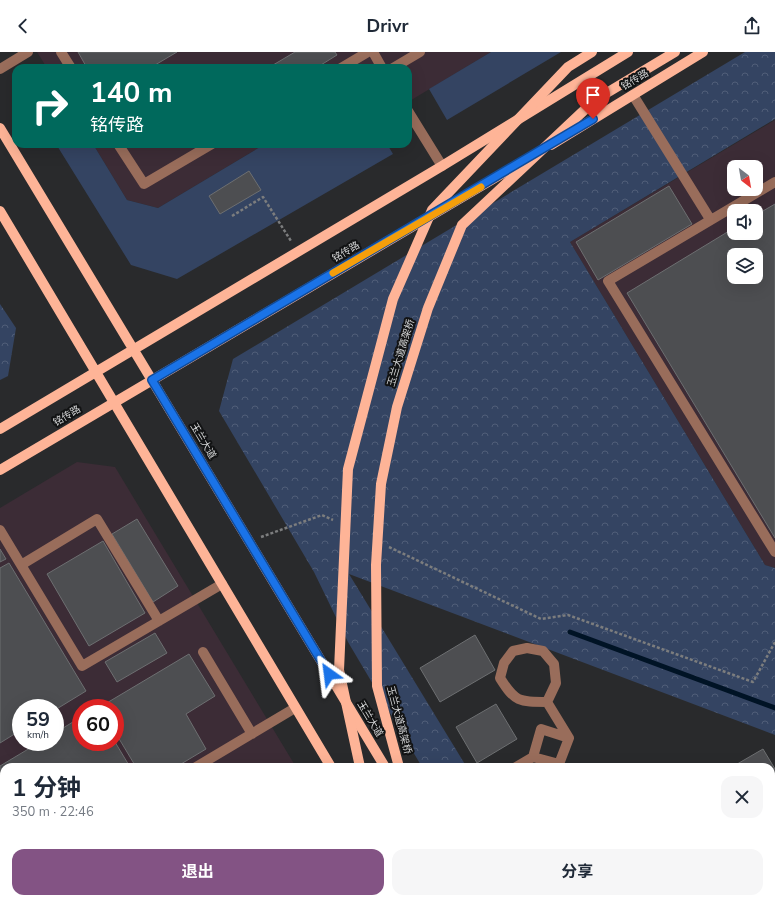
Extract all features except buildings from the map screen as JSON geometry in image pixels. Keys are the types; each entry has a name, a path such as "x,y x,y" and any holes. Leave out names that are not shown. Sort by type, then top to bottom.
{"main road":[{"name":"玉兰大道高架桥","path":"359,763 339,670 348,469 393,299 432,210 568,67 592,52"},
{"path":"0,429 442,166 628,52"},
{"name":"玉兰大道高架桥","path":"398,763 377,686 376,565 383,476 397,407 428,308 462,225 595,100 675,52"},
{"name":"铭传路","path":"0,470 527,159 703,52"},
{"name":"玉兰大道","path":"0,128 383,763"},
{"path":"0,211 329,763"}],"lane":[{"path":"0,69 28,52"},
{"path":"61,52 68,64"},
{"path":"347,64 368,52"},
{"path":"373,52 380,64"},
{"path":"400,64 420,52"},
{"path":"633,95 710,219"},
{"path":"412,117 442,166"},
{"path":"121,148 144,184 205,148"},
{"path":"775,182 710,219 608,281 775,552"},
{"path":"21,565 97,519 158,621"},
{"path":"0,530 82,666 222,584"},
{"path":"527,648 543,651 554,664 556,683 547,702 525,702 510,694 500,678 504,663 513,651 527,648"},
{"path":"203,652 252,734"},
{"path":"547,702 569,738 561,763"},
{"path":"203,763 295,708"},
{"path":"523,763 533,757 541,729 569,738"},
{"path":"533,757 551,763"}],"path":[{"path":"232,216 264,197 298,252"},
{"path":"249,542 322,515 336,521"},
{"path":"386,545 541,619 568,615 753,682 775,642"}],"shaded area":[{"path":"37,52 491,52 412,100 412,64 44,64"},
{"path":"775,120 775,568 765,565 570,242"},
{"path":"95,148 258,148 158,208 127,200"},
{"path":"77,462 115,467 294,763 0,763 0,508"}],"green space":[{"path":"491,52 561,52 447,120 429,89"},
{"path":"745,52 775,52 775,119 570,242 765,565 775,568 775,735 349,574 464,763 420,763 348,642 314,572 219,411 233,359"},
{"path":"58,148 95,148 127,200 158,208 258,148 389,148 393,154 177,279 131,265"},
{"path":"0,304 16,328 8,376 0,380"}],"waterway":[{"path":"570,632 775,708"}],"slow traffic":[{"path":"333,273 481,187"}],"route":[{"path":"329,674 152,380 593,119"}]}
